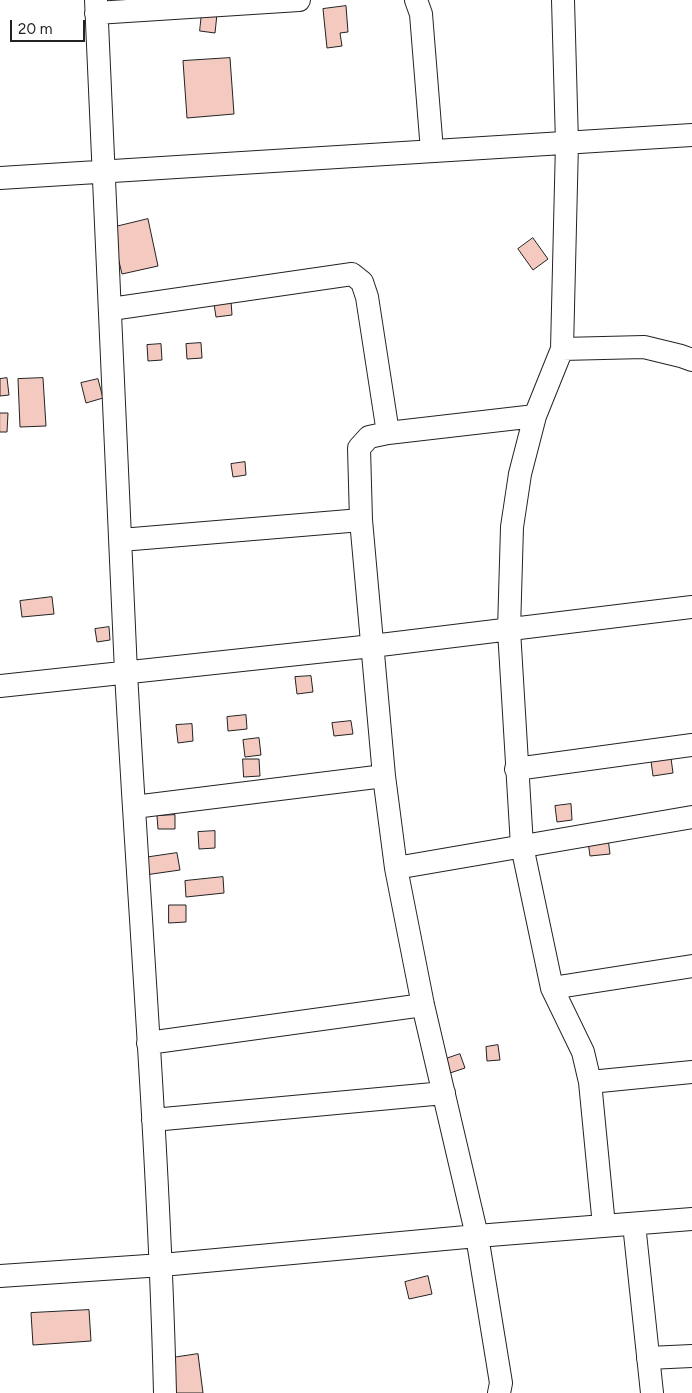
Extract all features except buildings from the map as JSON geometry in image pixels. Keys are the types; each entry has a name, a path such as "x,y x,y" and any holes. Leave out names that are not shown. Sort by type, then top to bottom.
{"street":[{"path":"165,1393 162,1265 126,672 105,170 96,7 299,0"},
{"path":"416,0 421,14 432,151"},
{"path":"563,0 567,143 562,349 535,416 520,474 512,527 508,630 522,846 552,988 583,1052 590,1082 604,1226"},
{"path":"0,178 692,135"},
{"path":"111,309 352,274 362,282 367,297 388,433"},
{"path":"562,349 644,347 692,360"},
{"path":"498,1393 501,1383 477,1236 423,1005 396,868 384,776 372,646 361,520 359,448 369,437 388,433 535,416"},
{"path":"121,540 361,520"},
{"path":"0,686 372,646 692,607"},
{"path":"516,769 692,745"},
{"path":"134,806 384,776"},
{"path":"396,868 692,817"},
{"path":"552,988 692,966"},
{"path":"148,1043 423,1005"},
{"path":"590,1082 692,1072"},
{"path":"153,1120 444,1093"},
{"path":"0,1276 162,1265 477,1236 692,1219"},
{"path":"634,1224 652,1393"},
{"path":"648,1358 692,1356"}]}
